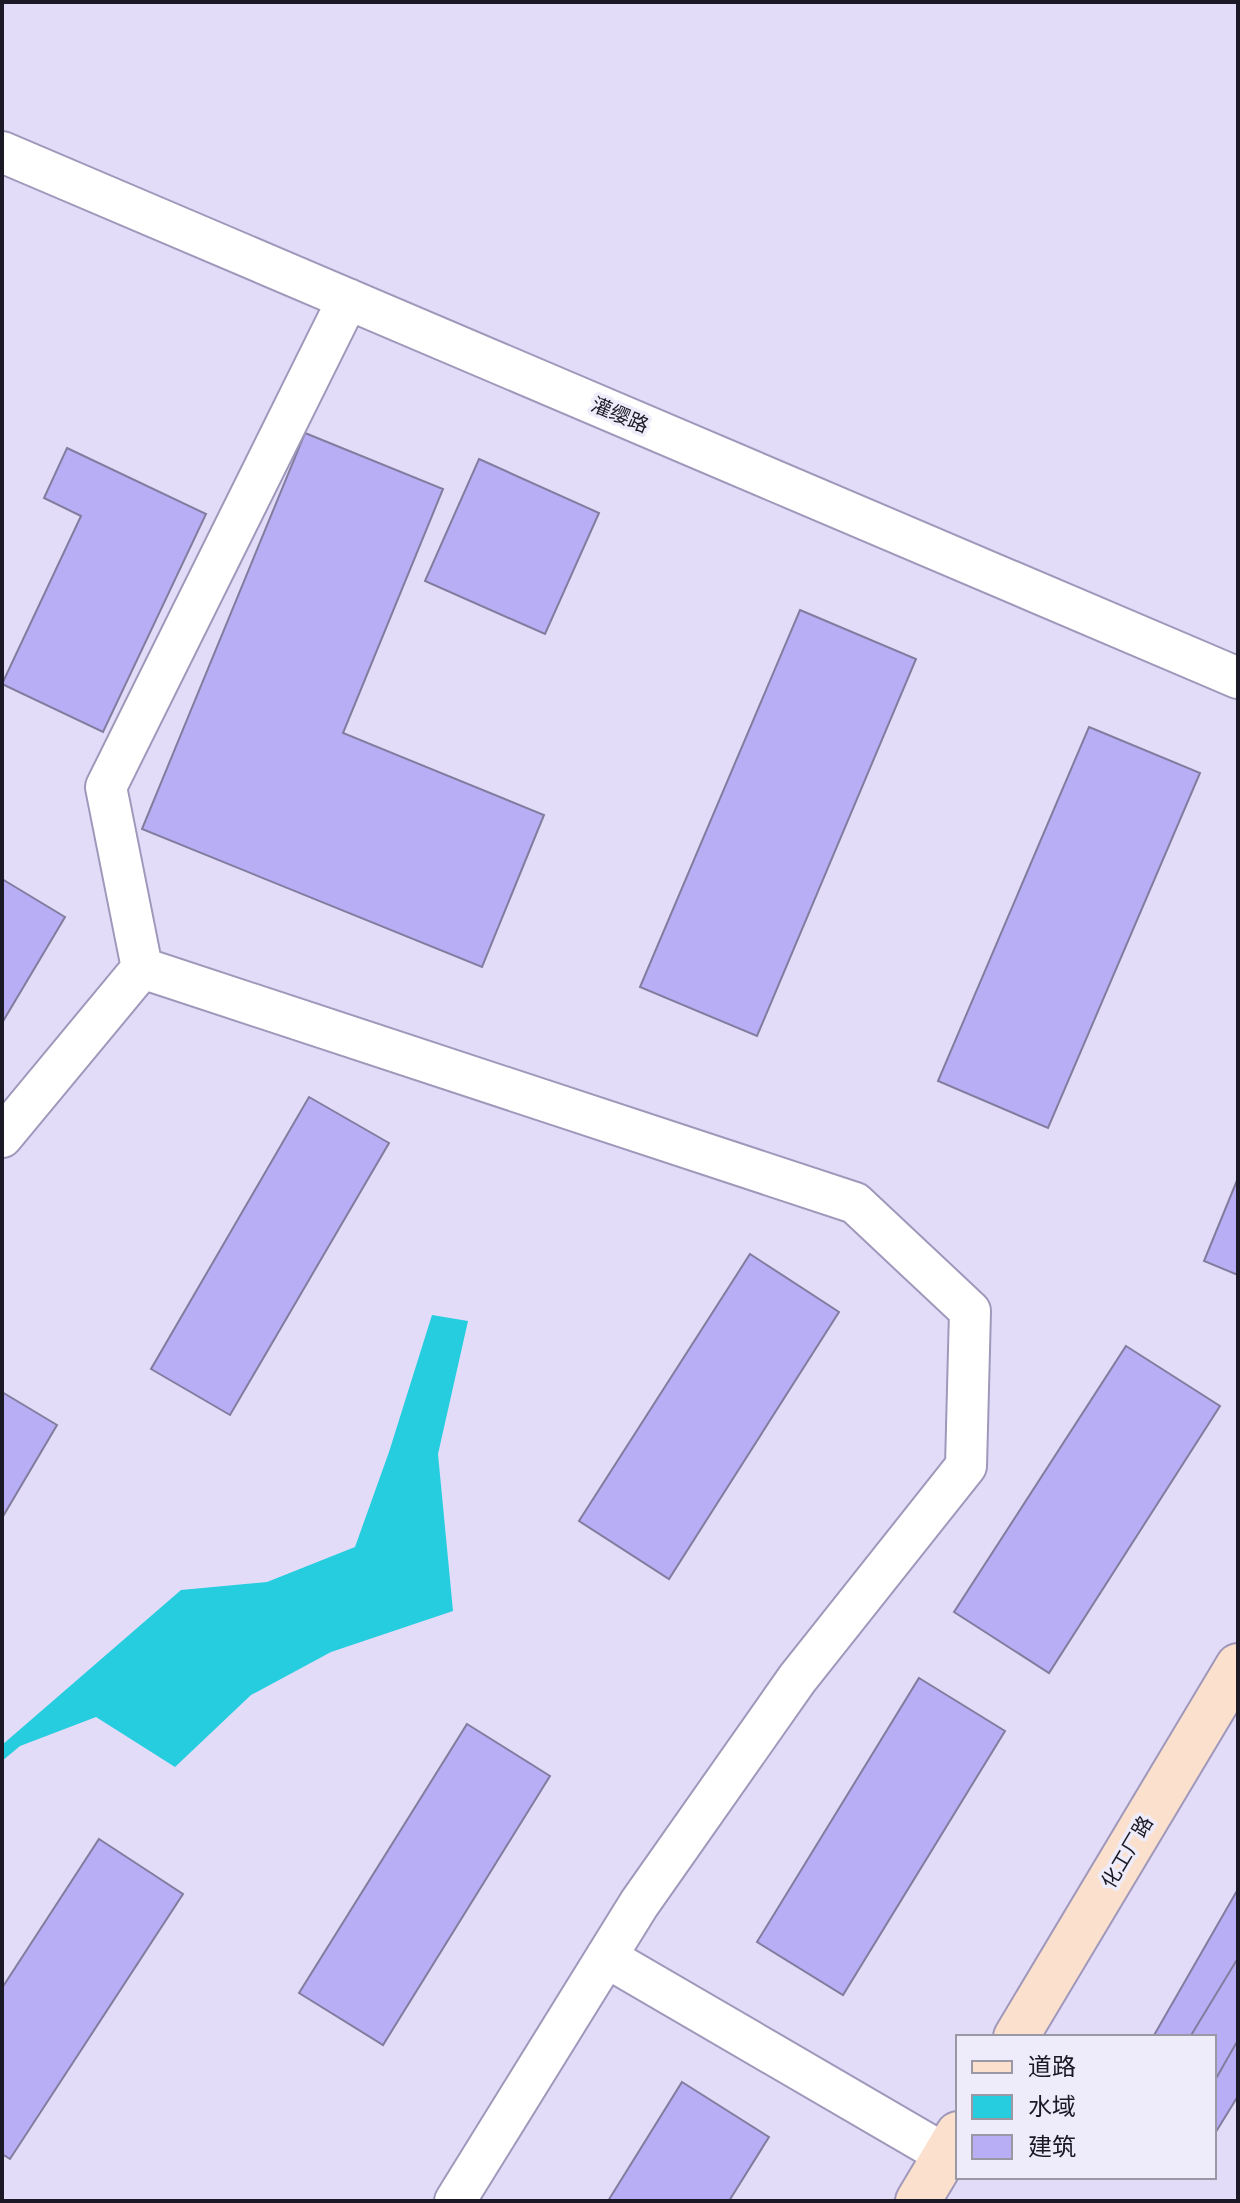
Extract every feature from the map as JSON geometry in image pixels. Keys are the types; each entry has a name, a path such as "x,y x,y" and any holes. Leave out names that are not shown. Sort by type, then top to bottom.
{"street":[{"name":"灌缨路","path":"2,152 1238,678"},
{"path":"142,968 106,787 348,299"},
{"path":"2,1137 142,968"},
{"path":"142,968 855,1203 970,1311 966,1466 797,1679 639,1904 455,2201"},
{"name":"化工厂路","path":"1017,2035 1238,1666"},
{"path":"606,1957 952,2145 918,2201"}],"water":[{"path":"432,1315 468,1321 438,1454 453,1611 331,1652 251,1695 175,1767 96,1717 20,1746 2,1761 2,1745 181,1590 267,1582 355,1547"}],"building":[{"path":"305,433 443,489 343,733 544,815 482,967 142,829"},
{"path":"67,448 206,514 103,732 2,684 81,516 44,498"},
{"path":"479,459 599,513 545,634 425,581"},
{"path":"800,610 916,659 757,1036 640,987"},
{"path":"1089,727 1200,773 1048,1128 938,1081"},
{"path":"2,879 65,917 2,1023"},
{"path":"309,1097 389,1143 230,1415 151,1369"},
{"path":"1238,1178 1238,1275 1204,1261"},
{"path":"750,1254 839,1312 669,1579 579,1521"},
{"path":"1126,1346 1220,1406 1049,1673 954,1612"},
{"path":"2,1392 57,1425 2,1518"},
{"path":"919,1678 1005,1731 843,1995 757,1942"},
{"path":"467,1724 550,1776 383,2045 299,1993"},
{"path":"99,1839 183,1894 10,2159 2,2154 2,1988"},
{"path":"1238,1889 1238,2040 1216,2078 1216,2035 1154,2035"},
{"path":"1238,1958 1238,2096 1216,2132 1216,2035 1191,2035"},
{"path":"682,2082 769,2137 729,2201 608,2201"}]}
